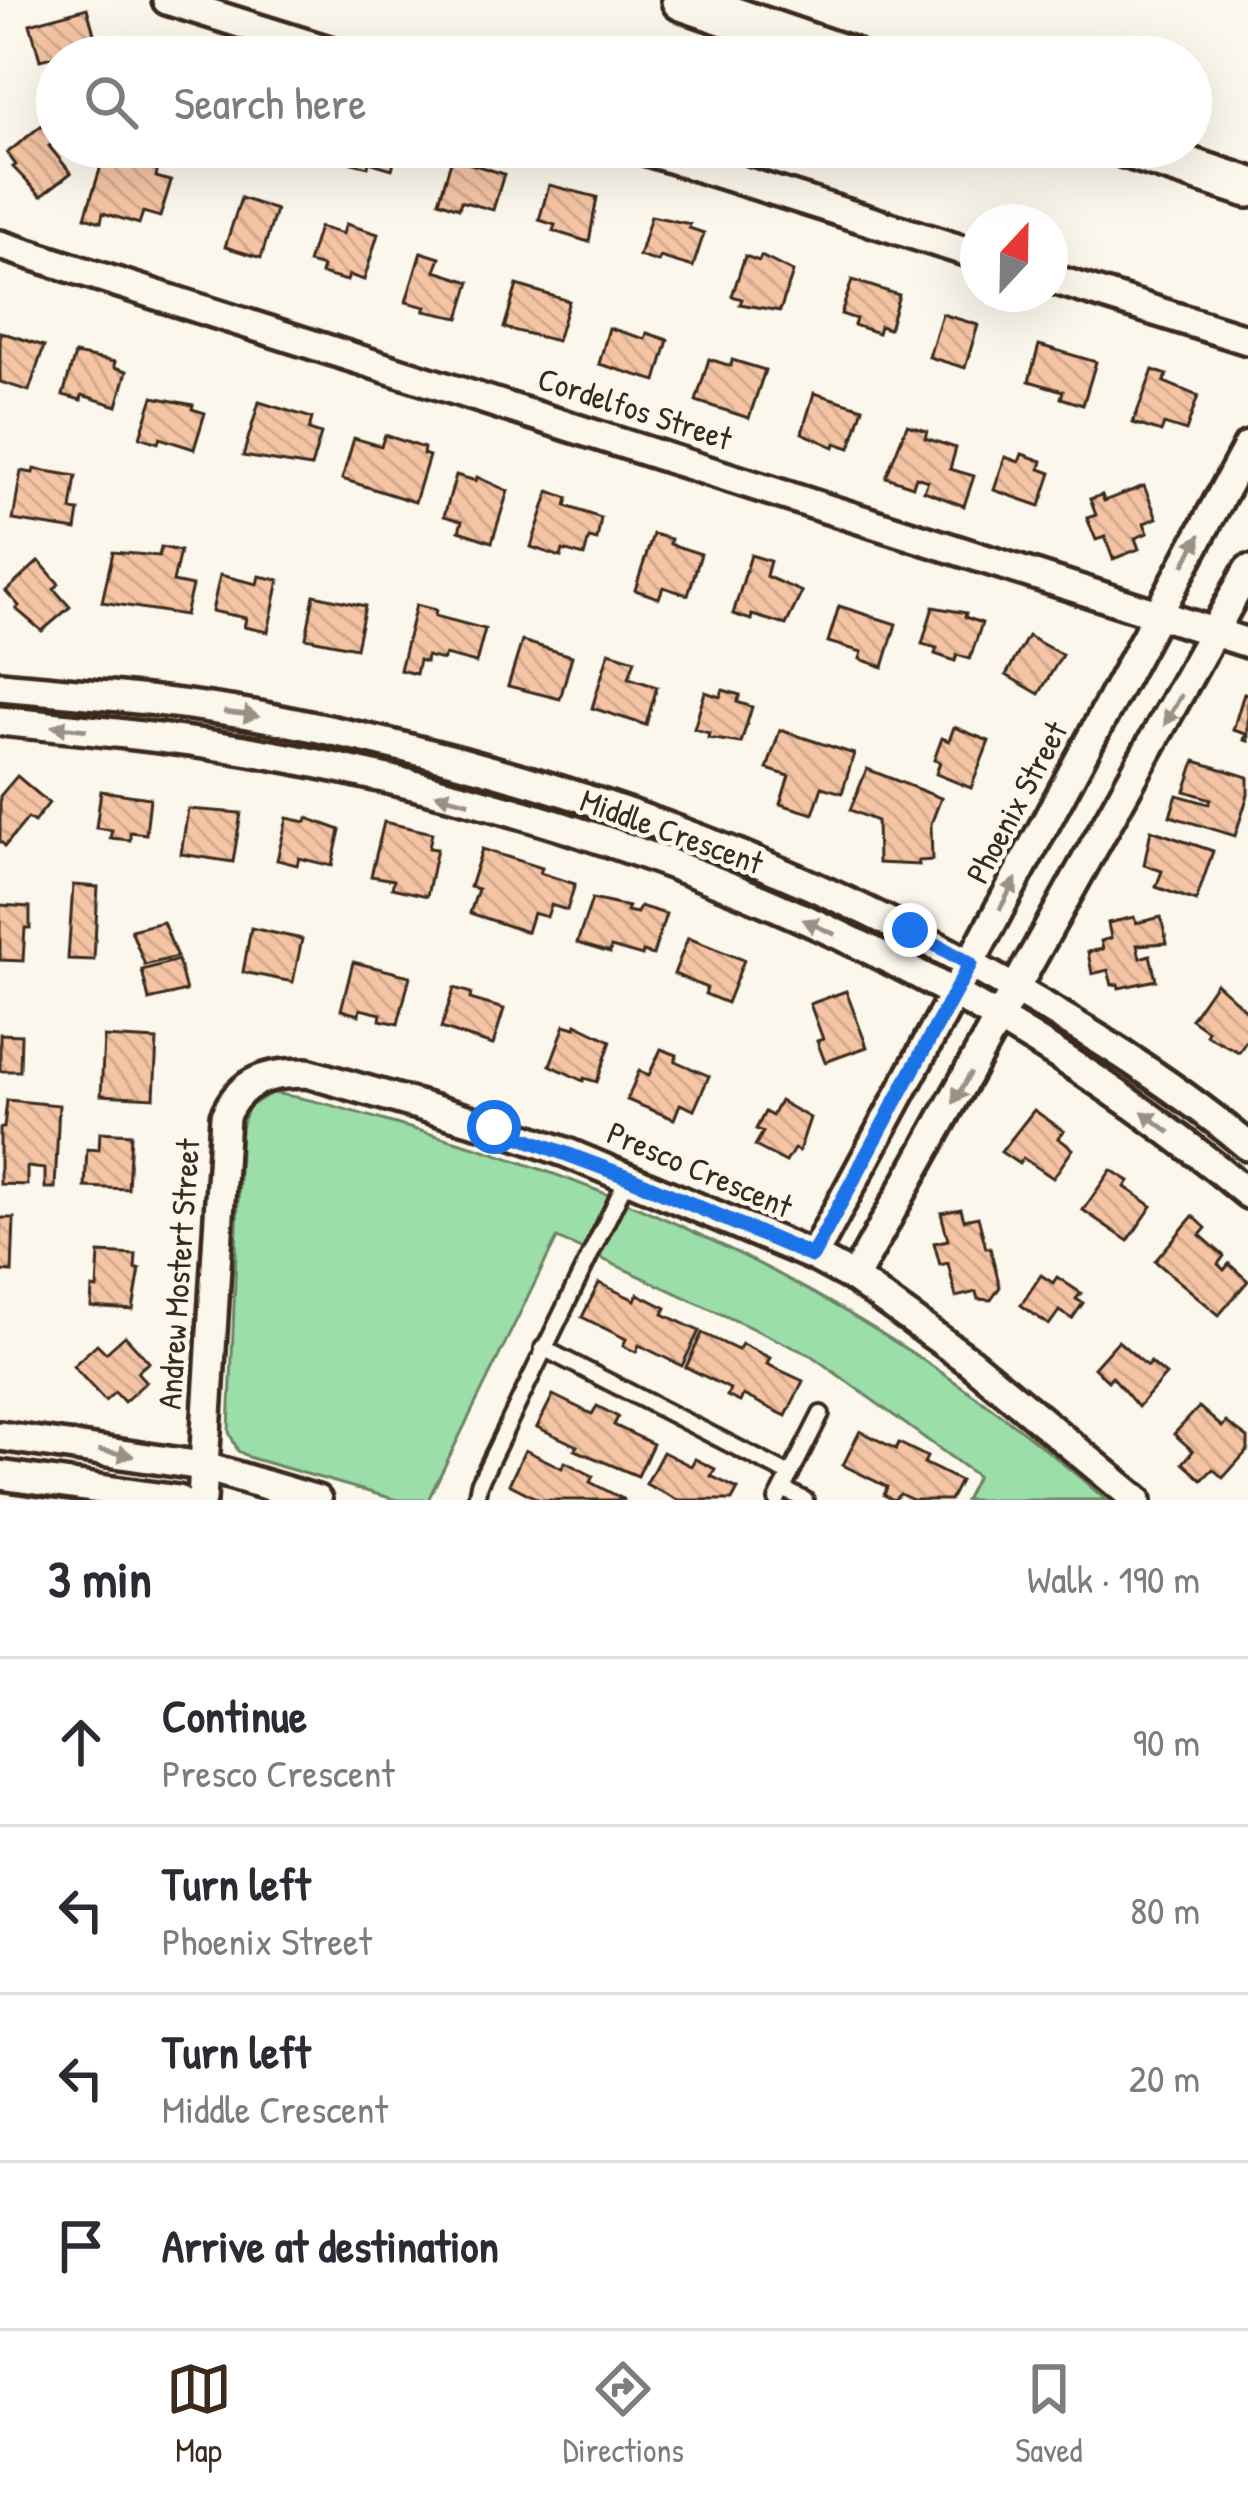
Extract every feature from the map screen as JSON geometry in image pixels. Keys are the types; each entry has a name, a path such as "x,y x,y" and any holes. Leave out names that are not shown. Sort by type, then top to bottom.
{"main road":[{"path":"658,0 781,36"},
{"path":"682,0 782,36"},
{"path":"1190,168 1248,187"}],"street":[{"path":"167,0 282,36"},
{"path":"702,168 960,249"},
{"name":"Cordelfos Street","path":"0,245 1248,643"},
{"path":"1068,284 1248,340"},
{"name":"Phoenix Street","path":"812,1256 1248,446"},
{"path":"854,1278 1248,570"},
{"name":"Middle Crescent","path":"0,686 266,717 548,786 650,819 910,930 1018,988 1197,1103 1248,1146"},
{"name":"Middle Crescent","path":"0,721 244,751 400,784 639,853 764,902 1001,1020 1138,1108 1248,1194"},
{"name":"Presco Crescent","path":"239,1090 271,1075 308,1073 494,1127 628,1177 812,1256 854,1278 970,1361 1137,1500"},
{"name":"Andrew Mostert Street","path":"202,1500 222,1138 225,1116 239,1090"},
{"path":"0,1436 202,1466 317,1500"},
{"path":"0,1475 178,1500"}],"lane":[{"path":"476,1500 479,1484 628,1177"},
{"path":"544,1348 805,1500"},
{"path":"783,1488 821,1414"}],"green space":[{"path":"271,1093 342,1108 508,1158 692,1231 867,1324 950,1378 1106,1500 965,1500 977,1476 812,1356 557,1238 428,1500 397,1500 251,1458 238,1451 229,1432 241,1127 249,1107"}],"building":[{"path":"87,8 95,36 36,36 36,46 30,24"},
{"path":"36,130 36,168 67,168 71,173 41,196 13,167 7,153"},
{"path":"100,168 158,168 156,177 171,181 160,217 143,212 139,224 103,213 101,222 85,217"},
{"path":"449,168 484,168 504,174 493,210 461,201 459,208 439,201"},
{"path":"549,185 597,197 589,242 553,231 555,225 539,220"},
{"path":"241,198 276,210 261,258 225,247"},
{"path":"651,216 690,224 689,228 704,233 693,267 639,256"},
{"path":"346,224 378,234 364,280 321,274 323,267 308,263 319,227 343,234"},
{"path":"421,252 440,258 435,271 470,282 459,318 406,302"},
{"path":"745,256 759,261 761,256 793,272 780,311 740,304 742,299 732,296"},
{"path":"852,280 899,295 889,329 880,326 878,333 854,325 856,319 841,314"},
{"path":"517,285 569,301 557,341 504,328"},
{"path":"942,314 978,325 965,368 929,357"},
{"path":"609,328 645,339 647,333 668,340 656,381 599,364"},
{"path":"0,332 44,346 29,391 0,382"},
{"path":"1039,345 1096,362 1083,405 1061,398 1063,391 1029,381"},
{"path":"75,354 115,362 114,367 127,371 117,406 82,395 81,400 63,395"},
{"path":"709,359 765,370 749,418 696,401"},
{"path":"1153,370 1167,375 1164,382 1198,396 1186,431 1164,424 1161,432 1133,423"},
{"path":"814,393 863,408 850,448 835,443 834,447 802,433"},
{"path":"153,397 193,405 192,409 205,413 194,449 140,437"},
{"path":"259,402 312,418 309,430 321,434 311,467 243,456"},
{"path":"907,425 927,431 925,438 956,448 950,469 974,476 964,506 924,491 928,481 916,477 913,486 886,477"},
{"path":"385,435 424,448 423,454 429,456 415,502 342,479 354,438 381,446"},
{"path":"1022,454 1042,461 1040,469 1051,473 1040,506 994,490 1005,457 1019,462"},
{"path":"34,469 76,476 71,510 79,511 76,530 13,520 21,471 33,473"},
{"path":"456,475 476,481 477,477 508,491 492,542 459,531 462,521 444,516"},
{"path":"1144,486 1157,518 1144,523 1148,533 1135,538 1139,549 1113,559 1105,537 1096,540 1087,518 1096,515 1090,499 1102,495 1104,501"},
{"path":"549,491 568,498 566,506 601,518 597,540 589,538 584,556 563,550 561,557 531,547"},
{"path":"653,534 701,554 688,595 663,587 659,598 635,590"},
{"path":"161,547 180,551 173,582 192,586 185,615 102,602 113,552 159,556"},
{"path":"751,555 770,561 766,576 802,592 786,625 733,614"},
{"path":"39,561 59,584 54,589 70,607 42,631 16,609 19,606 6,591"},
{"path":"220,575 257,584 259,576 279,580 268,632 244,627 246,618 212,611"},
{"path":"314,595 365,606 356,648 306,638"},
{"path":"416,605 436,610 435,616 485,629 476,663 427,656 426,662 419,660 416,674 400,670"},
{"path":"839,606 896,624 883,667 860,659 862,652 828,642"},
{"path":"933,607 966,613 965,617 982,623 970,659 957,655 955,661 922,644"},
{"path":"1028,636 1062,655 1039,694 1006,675"},
{"path":"522,641 572,656 560,699 508,686"},
{"path":"609,652 635,660 629,678 657,687 646,725 592,708"},
{"path":"723,690 740,695 737,702 752,707 741,743 708,738 709,733 694,729 705,692 720,697"},
{"path":"1244,693 1248,694 1248,741 1246,734 1233,730"},
{"path":"954,727 989,741 971,788 936,774 940,762 934,760 942,738 949,741"},
{"path":"780,730 854,754 842,793 822,787 813,814 780,804 789,776 767,769"},
{"path":"1195,761 1248,777 1248,795 1235,836 1170,816 1177,795 1209,804 1211,799 1185,791"},
{"path":"867,769 941,798 931,824 932,860 918,861 919,865 878,863 877,821 850,810"},
{"path":"17,776 49,803 34,822 28,818 5,846 0,841 0,796"},
{"path":"101,791 150,798 146,834 130,832 130,840 110,838 112,830 96,828"},
{"path":"188,809 241,813 233,862 181,854"},
{"path":"287,818 306,822 307,818 340,830 332,866 299,858 297,865 277,860"},
{"path":"384,822 432,833 429,848 437,849 427,896 392,888 394,880 371,876"},
{"path":"1151,830 1213,851 1196,901 1156,887 1162,871 1144,865"},
{"path":"482,849 575,884 567,910 551,905 547,917 533,913 527,932 470,913 478,889 470,887"},
{"path":"73,885 98,887 94,960 68,959"},
{"path":"592,899 628,907 627,911 637,913 640,906 666,914 653,955 611,947 610,953 577,943"},
{"path":"0,905 30,907 23,961 0,960"},
{"path":"1134,917 1136,923 1161,917 1167,943 1137,945 1140,958 1150,955 1156,980 1119,988 1112,985 1108,970 1092,974 1088,952 1103,949 1101,941 1111,938 1108,923"},
{"path":"163,922 177,957 145,965 131,930"},
{"path":"251,928 302,939 293,982 243,972"},
{"path":"688,938 744,960 727,1003 674,974"},
{"path":"178,960 186,991 149,1000 142,970"},
{"path":"353,962 410,976 398,1024 380,1020 381,1014 341,1010"},
{"path":"1216,983 1248,1012 1248,1038 1239,1052 1206,1035 1208,1031 1191,1019"},
{"path":"454,988 471,993 470,999 504,1009 493,1045 441,1028"},
{"path":"846,991 867,1047 825,1062 817,1041 823,1039 810,1004"},
{"path":"576,1024 611,1041 597,1082 583,1081 550,1065 565,1025 575,1028"},
{"path":"0,1034 21,1035 20,1071 0,1071"},
{"path":"104,1037 157,1040 154,1098 101,1095"},
{"path":"661,1049 709,1076 694,1110 680,1104 674,1119 627,1100 639,1071 649,1075"},
{"path":"7,1100 59,1105 55,1188 45,1188 45,1169 27,1167 27,1185 0,1184 0,1128 4,1128"},
{"path":"780,1101 810,1118 799,1151 794,1149 786,1162 755,1146 763,1132 756,1129 765,1112 772,1116"},
{"path":"1034,1110 1064,1131 1058,1138 1073,1149 1053,1178 1023,1158 1019,1164 1001,1152"},
{"path":"100,1132 131,1134 128,1189 85,1187 87,1149 99,1150"},
{"path":"1111,1170 1129,1181 1125,1187 1152,1206 1128,1241 1083,1210"},
{"path":"961,1209 964,1220 978,1217 986,1248 990,1248 1000,1287 991,1300 978,1299 976,1292 956,1297 948,1263 940,1265 934,1243 948,1240 941,1213"},
{"path":"1193,1216 1206,1228 1200,1235 1224,1256 1218,1264 1224,1270 1229,1264 1248,1281 1219,1315 1155,1261"},
{"path":"0,1218 14,1218 12,1272 0,1271"},
{"path":"99,1253 136,1255 135,1269 140,1269 133,1310 91,1307"},
{"path":"1041,1275 1053,1283 1057,1277 1081,1293 1076,1299 1083,1303 1072,1319 1059,1311 1049,1325 1021,1305"},
{"path":"599,1283 635,1300 638,1294 666,1308 663,1314 699,1331 682,1366 639,1345 636,1352 623,1346 626,1339 582,1317"},
{"path":"702,1333 738,1350 742,1344 770,1358 767,1364 803,1381 786,1416 743,1395 740,1402 727,1396 730,1389 686,1367"},
{"path":"125,1336 149,1362 137,1372 146,1382 124,1402 115,1392 105,1401 73,1366 97,1344 106,1353"},
{"path":"1118,1341 1147,1366 1150,1362 1166,1375 1138,1407 1112,1376 1108,1381 1094,1368"},
{"path":"553,1395 592,1414 597,1406 618,1417 614,1425 653,1444 638,1476 575,1450 577,1446 537,1427"},
{"path":"1199,1407 1222,1427 1226,1422 1248,1438 1248,1450 1223,1478 1213,1469 1202,1480 1183,1463 1193,1451 1174,1434"},
{"path":"860,1431 896,1449 899,1443 927,1457 924,1463 960,1481 950,1500 913,1500 900,1494 894,1500 884,1495 887,1487 843,1465"},
{"path":"525,1450 593,1476 590,1482 625,1500 540,1500 509,1484"},
{"path":"663,1452 691,1466 695,1459 715,1469 711,1476 738,1489 732,1500 678,1500 646,1484"}],"route":[{"path":"494,1127 628,1177 812,1256 970,964 910,930"}]}
